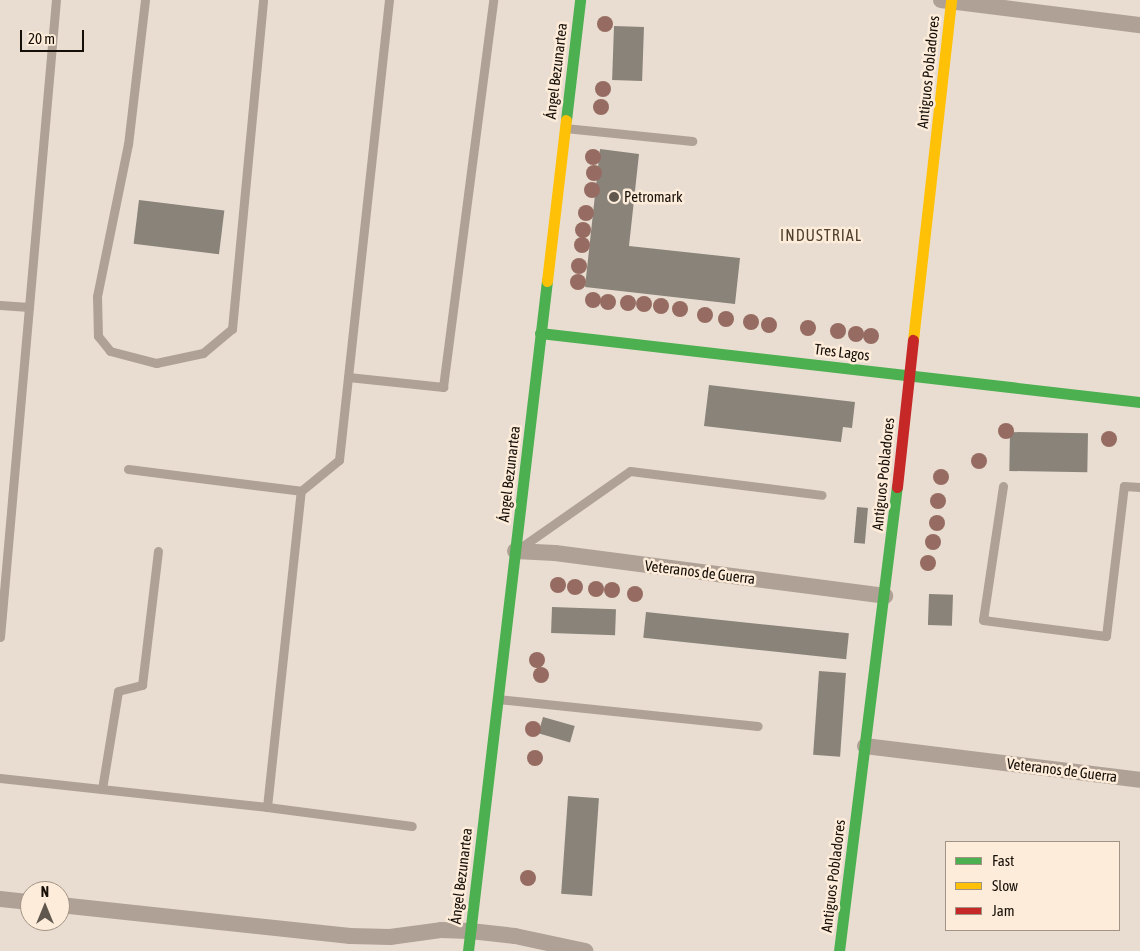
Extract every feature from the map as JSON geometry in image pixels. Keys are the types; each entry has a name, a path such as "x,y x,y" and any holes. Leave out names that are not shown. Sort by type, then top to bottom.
{"street":[{"name":"Ángel Bezunartea","path":"468,951 580,0"},
{"path":"948,1 1140,24"},
{"name":"Antiguos Pobladores","path":"839,951 886,596 948,1"},
{"name":"Tres Lagos","path":"540,333 1140,402"},
{"name":"Veteranos de Guerra","path":"514,552 555,553 886,596"},
{"name":"Veteranos de Guerra","path":"865,746 1140,780"},
{"path":"0,899 20,901"},
{"path":"70,906 350,936 390,937 441,930 470,931 515,936 585,951"}],"lane":[{"path":"0,637 56,0"},
{"path":"145,0 128,144 97,296 98,336 110,351 156,363 203,353 232,329 263,0"},
{"path":"267,806 301,491 339,460 389,0"},
{"path":"348,377 443,386 493,0"},
{"path":"564,128 692,141"},
{"path":"0,305 29,307"},
{"path":"128,469 301,491"},
{"path":"514,552 630,472 822,495"},
{"path":"1003,486 983,620 1106,636 1124,486 1140,487"},
{"path":"102,789 118,691 142,685 158,551"},
{"path":"497,700 758,726"},
{"path":"0,778 267,806 412,826"}],"building":[{"path":"614,26 644,27 642,81 612,80"},
{"name":"Petromark","path":"600,149 639,154 629,246 740,258 735,304 585,287"},
{"path":"139,200 224,210 219,254 134,244"},
{"path":"709,385 855,402 852,428 843,427 841,442 704,426"},
{"path":"1010,432 1088,433 1087,472 1009,471"},
{"path":"857,507 868,508 865,544 854,543"},
{"path":"929,594 953,595 952,626 928,625"},
{"path":"552,607 616,609 615,635 551,633"},
{"path":"646,612 849,633 846,659 643,638"},
{"path":"819,671 846,673 840,757 813,755"},
{"path":"543,717 575,726 570,742 538,733"},
{"path":"568,796 599,798 592,896 561,894"}],"traffic: fast":[{"path":"566,120 580,0"},
{"path":"468,951 547,281"},
{"path":"540,333 1140,402"},
{"path":"839,951 897,487"}],"traffic: slow":[{"path":"913,340 951,0"},
{"path":"547,281 566,120"}],"traffic: jam":[{"path":"897,487 913,340"}],"place":[{"name":"Petromark","path":"614,197"}],"district":[{"name":"INDUSTRIAL","path":"821,235"}]}
